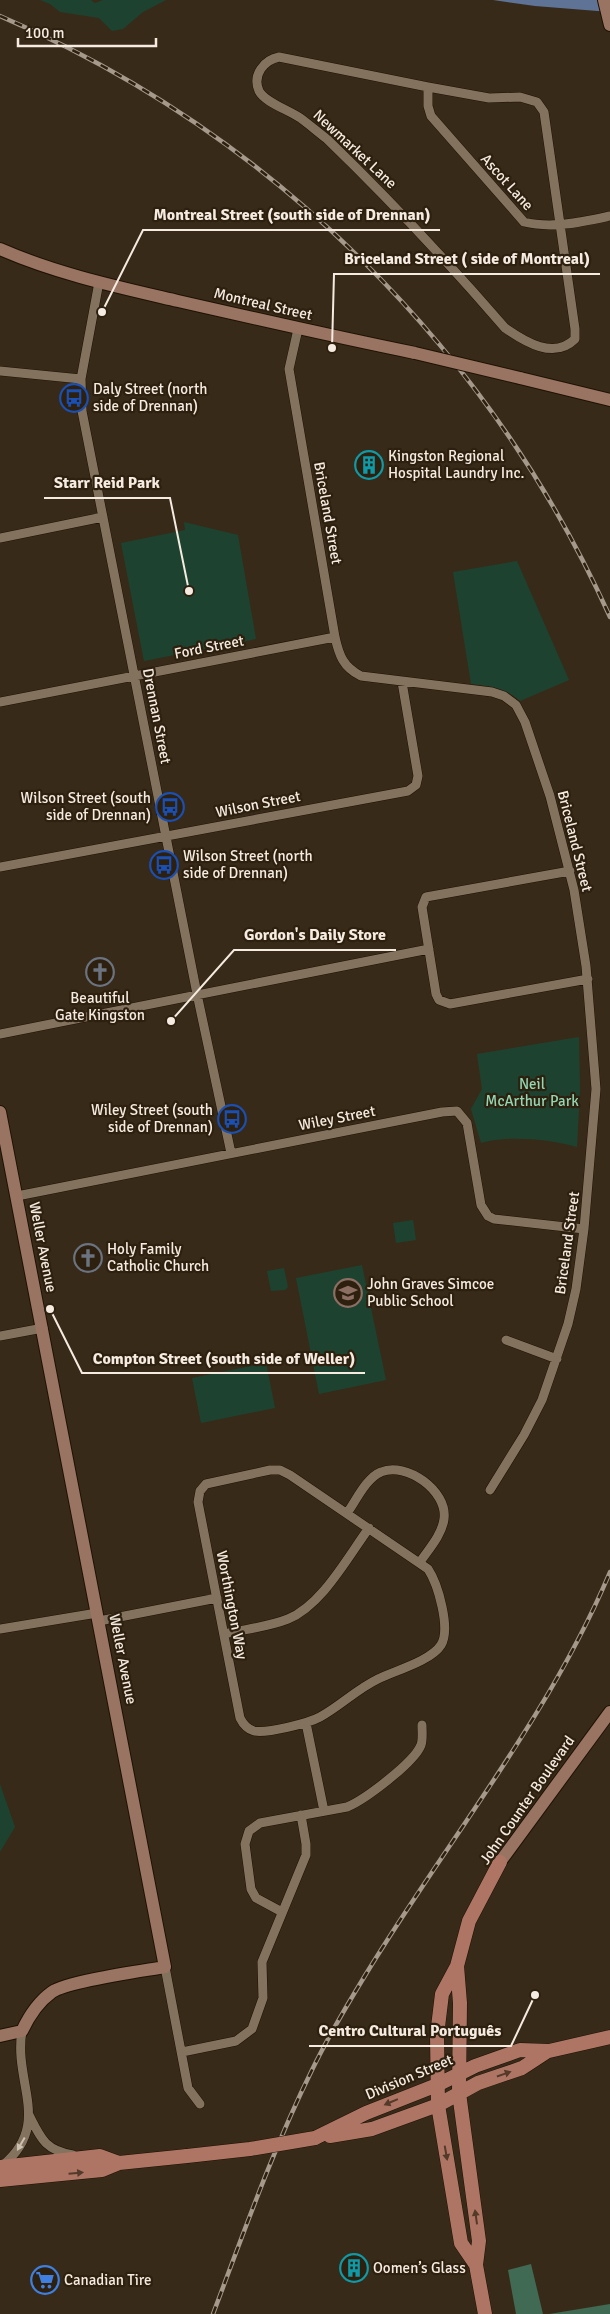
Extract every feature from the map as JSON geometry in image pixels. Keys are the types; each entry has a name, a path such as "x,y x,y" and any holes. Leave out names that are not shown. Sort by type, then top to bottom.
{"main road":[{"name":"John Counter Boulevard","path":"457,1966 469,1921 500,1862"},
{"path":"457,1966 460,2003 458,2093 479,2241 476,2265 486,2314"},
{"path":"457,1966 442,1994 437,2035 438,2105 461,2243 476,2265"},
{"name":"Division Street","path":"315,2138 366,2113 475,2066 520,2050 549,2051 610,2038"},
{"name":"Division Street","path":"0,2171 102,2170 119,2163 250,2149 372,2129 438,2105 478,2083 522,2068 549,2051"},
{"name":"Division Street","path":"0,2171 100,2156 119,2163"}],"street":[{"path":"604,0 610,25"},
{"name":"Newmarket Lane","path":"279,57 489,98 520,98 537,102 544,112 560,225 575,329 575,339 561,349 531,343 505,328 398,209 303,119 266,99 260,92 257,82 260,69 269,59 279,57"},
{"name":"Ascot Lane","path":"428,87 430,116 524,222 538,226 560,225 610,216"},
{"name":"Montreal Street","path":"0,249 40,265 99,282 298,330 415,353 610,400"},
{"name":"Drennan Street","path":"99,282 81,379 82,411 197,994 231,1153"},
{"name":"Briceland Street","path":"298,330 289,369 335,637 341,659 352,672 369,678 492,692 504,696 516,705 525,722 550,796 570,871 588,979 596,1090 584,1229 576,1289 557,1359 542,1400 524,1436 490,1490"},
{"path":"0,371 81,379"},
{"path":"0,538 103,517"},
{"name":"Ford Street","path":"0,702 335,637"},
{"name":"Wilson Street","path":"0,867 408,791 416,785 418,776 402,682"},
{"path":"570,871 426,897 422,907 436,994 439,1000 445,1003 588,979"},
{"path":"0,1034 430,950"},
{"name":"Weller Avenue","path":"0,1112 165,1967"},
{"name":"Wiley Street","path":"17,1196 442,1112 457,1112 467,1123 480,1205 488,1216 494,1219 584,1229"},
{"path":"0,1336 43,1328"},
{"path":"506,1340 557,1359"},
{"name":"Worthington Way","path":"270,1470 280,1470 369,1528 420,1562 434,1577 443,1613 445,1634 438,1650 377,1680 320,1718 306,1723 260,1731 253,1730 243,1724 240,1718 198,1502 200,1491 206,1484 270,1470"},
{"path":"347,1513 374,1476 388,1470 408,1472 435,1490 441,1497 445,1519 441,1530 420,1562"},
{"path":"224,1634 276,1623 302,1612 321,1595 369,1528"},
{"path":"0,1629 98,1617 217,1598"},
{"name":"John Counter Boulevard","path":"500,1862 610,1712"},
{"path":"306,1723 324,1811"},
{"path":"282,1912 263,1904 256,1898 251,1889 246,1844 249,1831 260,1823 356,1803 402,1769 421,1745 422,1725"},
{"path":"182,2052 236,2041 252,2029 264,1998 262,1962 306,1855 301,1815"},
{"path":"85,2158 61,2153 46,2146 29,2115 19,2046 22,2031 29,2017 41,2002 54,1991 72,1985 165,1967 188,2088 200,2104"},
{"path":"0,2036 22,2031"},
{"path":"0,2171 23,2144 29,2115"}],"green space":[{"path":"40,0 91,0 95,3 103,0 166,0 143,12 123,29 112,31 99,18 60,12 50,4"},
{"path":"184,522 238,535 256,639 144,661 121,543 185,530"},
{"path":"517,561 569,680 520,701 503,690 471,684 453,572"},
{"name":"Neil McArthur Park","path":"579,1037 580,1090 577,1147 529,1139 504,1139 481,1143 471,1109 482,1089 477,1054"},
{"path":"413,1220 416,1240 396,1243 393,1223"},
{"path":"362,1265 386,1380 319,1394 296,1278"},
{"path":"284,1268 288,1287 285,1290 271,1291 267,1271"},
{"path":"266,1363 275,1408 201,1423 192,1378"},
{"path":"0,1784 15,1827 0,1852"},
{"path":"531,2264 543,2314 516,2314 508,2270"},
{"path":"610,2304 610,2314 549,2314"}],"water":[{"path":"493,0 610,0 610,12 535,6"}],"railway":[{"path":"0,16 99,64 193,121 280,186 361,259 435,340 502,426 560,519 610,617"},
{"path":"213,2314 272,2160 298,2100 325,2045 397,1924 496,1777 558,1677 610,1572"}],"place":[{"name":"Montreal Street (south side of Drennan)","path":"102,312"},
{"name":"Briceland Street ( side of Montreal)","path":"332,348"},
{"name":"Daly Street (north side of Drennan)","path":"74,398"},
{"name":"Kingston Regional Hospital Laundry Inc.","path":"369,465"},
{"name":"Starr Reid Park","path":"189,591"},
{"name":"Wilson Street (south side of Drennan)","path":"170,807"},
{"name":"Wilson Street (north side of Drennan)","path":"164,865"},
{"name":"Beautiful Gate Kingston","path":"100,972"},
{"name":"Gordon's Daily Store","path":"171,1021"},
{"name":"Wiley Street (south side of Drennan)","path":"232,1119"},
{"name":"Holy Family Catholic Church","path":"88,1258"},
{"name":"John Graves Simcoe Public School","path":"348,1293"},
{"name":"Compton Street (south side of Weller)","path":"50,1309"},
{"name":"Centro Cultural Português","path":"535,1995"},
{"name":"Oomen’s Glass","path":"354,2268"},
{"name":"Canadian Tire","path":"45,2280"}]}
